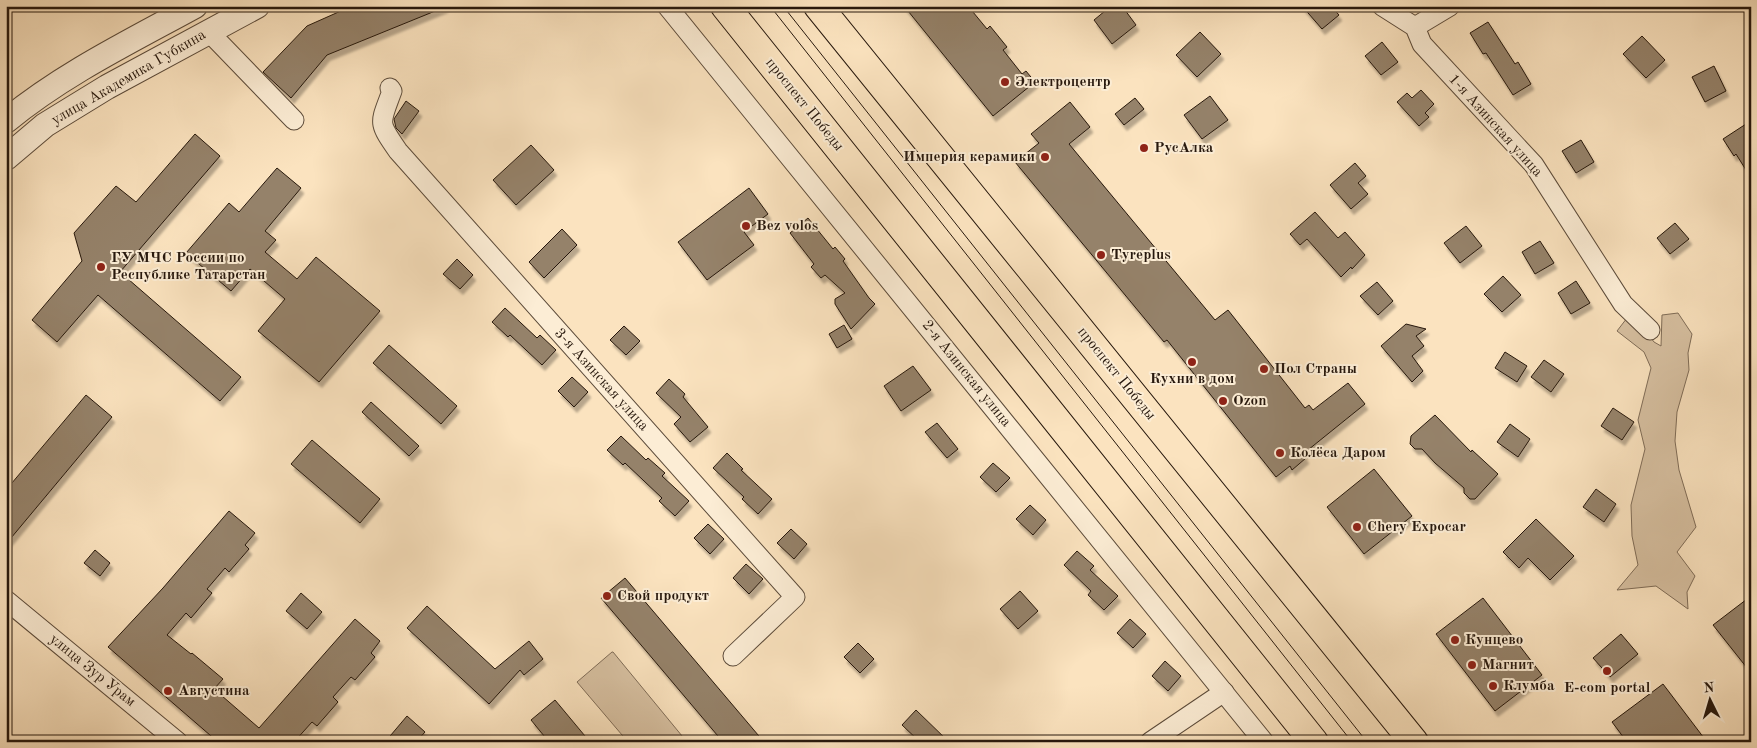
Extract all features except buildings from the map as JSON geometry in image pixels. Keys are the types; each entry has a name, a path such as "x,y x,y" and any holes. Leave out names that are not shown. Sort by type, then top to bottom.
{"main road":[{"name":"проспект Победы","path":"725,6 1314,742"},
{"name":"проспект Победы","path":"818,6 1414,742"}],"street":[{"name":"улица Академика Губкина","path":"6,121 24,106 68,78 195,6"},
{"name":"улица Академика Губкина","path":"6,158 45,125 257,6"},
{"name":"2-я Азинская улица","path":"667,6 1264,742"},
{"name":"1-я Азинская улица","path":"1382,6 1415,27 1422,44 1534,166 1623,304 1650,330"},
{"path":"1415,27 1450,6"},
{"path":"209,32 294,120"},
{"name":"3-я Азинская улица","path":"390,88 392,91 382,118 383,130 398,151 795,597 733,656"},
{"name":"улица Зур Урам","path":"6,600 178,742"},
{"path":"1150,742 1224,692"}],"shaded area":[{"path":"1678,313 1692,334 1688,353 1689,370 1677,412 1675,441 1679,470 1696,527 1677,552 1695,576 1687,592 1688,609 1656,586 1617,590 1638,565 1632,536 1631,505 1645,449 1638,420 1651,368 1644,352 1617,331 1627,318 1642,326 1654,342 1661,346 1662,315"},
{"path":"612,652 687,742 628,742 577,682"}],"tram line":[{"path":"770,6 1352,742"},
{"path":"783,6 1367,742"}],"place":[{"name":"Электроцентр","path":"1005,82"},
{"name":"РусАлка","path":"1144,148"},
{"name":"Империя керамики","path":"1045,157"},
{"name":"Bez volos","path":"746,226"},
{"name":"Tyreplus","path":"1101,255"},
{"name":"ГУ МЧС России по Республике Татарстан","path":"101,267"},
{"name":"Кухни в дом","path":"1192,362"},
{"name":"Пол Страны","path":"1264,369"},
{"name":"Ozon","path":"1223,401"},
{"name":"Колёса Даром","path":"1280,453"},
{"name":"Chery Expocar","path":"1357,527"},
{"name":"Свой продукт","path":"607,596"},
{"name":"Кунцево","path":"1455,640"},
{"name":"Магнит","path":"1472,665"},
{"name":"E-com portal","path":"1607,671"},
{"name":"Клумба","path":"1493,686"},
{"name":"Августина","path":"168,691"}]}
